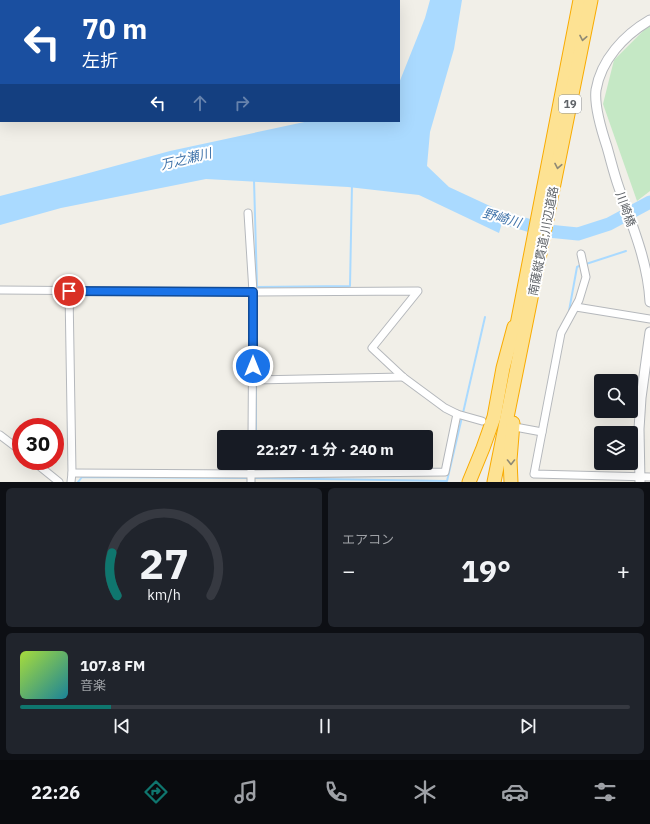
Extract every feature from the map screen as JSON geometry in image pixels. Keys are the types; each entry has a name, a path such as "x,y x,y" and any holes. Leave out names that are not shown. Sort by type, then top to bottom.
{"highway":[{"name":"南薩縦貫道;川辺道路","path":"487,482 536,251 580,0"},
{"name":"南薩縦貫道;川辺道路","path":"544,207 591,0"},
{"name":"南薩縦貫道;川辺道路","path":"494,482 527,295"},
{"name":"19","path":"469,482 494,417 503,368 527,295"},
{"name":"19","path":"511,482 510,460 527,295"}],"street":[{"name":"川崎橋","path":"650,20 638,27 620,42 610,56 601,74 596,91 602,130 618,186 638,239 649,290 650,302"},
{"path":"248,213 253,292 255,380 252,430"},
{"path":"581,254 586,277 576,307 561,333 534,474 640,479 650,477"},
{"path":"0,290 253,292 418,291 372,348 403,377 446,408 457,414 482,421"},
{"path":"69,291 71,482"},
{"path":"576,307 650,318"},
{"path":"640,479 641,398 650,332"},
{"path":"255,380 403,377"},
{"path":"72,473 251,474 445,472 457,414"},
{"path":"515,427 542,432"},
{"path":"0,435 12,444"},
{"path":"44,470 59,482"},
{"path":"251,470 251,482"}],"green space":[{"path":"650,24 650,191 637,201 603,104 614,60"}],"water":[{"name":"万之瀬川","path":"430,0 462,0 454,49 430,132 427,166 449,187 505,213 499,233 419,195 348,187 206,179 61,208 0,225 0,196 170,151 304,122 400,122 400,80 425,18"}],"waterway":[{"path":"254,180 257,287"},
{"path":"257,290 257,287 350,286 352,184"},
{"name":"野崎川","path":"487,213 548,231 578,234 609,224 650,202"},
{"path":"586,264 626,251"},
{"path":"569,311 577,267 581,265"},
{"path":"256,378 257,295"},
{"path":"463,413 485,317"},
{"path":"256,383 256,430"},
{"path":"253,478 447,481 462,417"},
{"path":"78,482 82,477 247,478"}],"route":[{"path":"69,291 253,292 253,366"}]}
